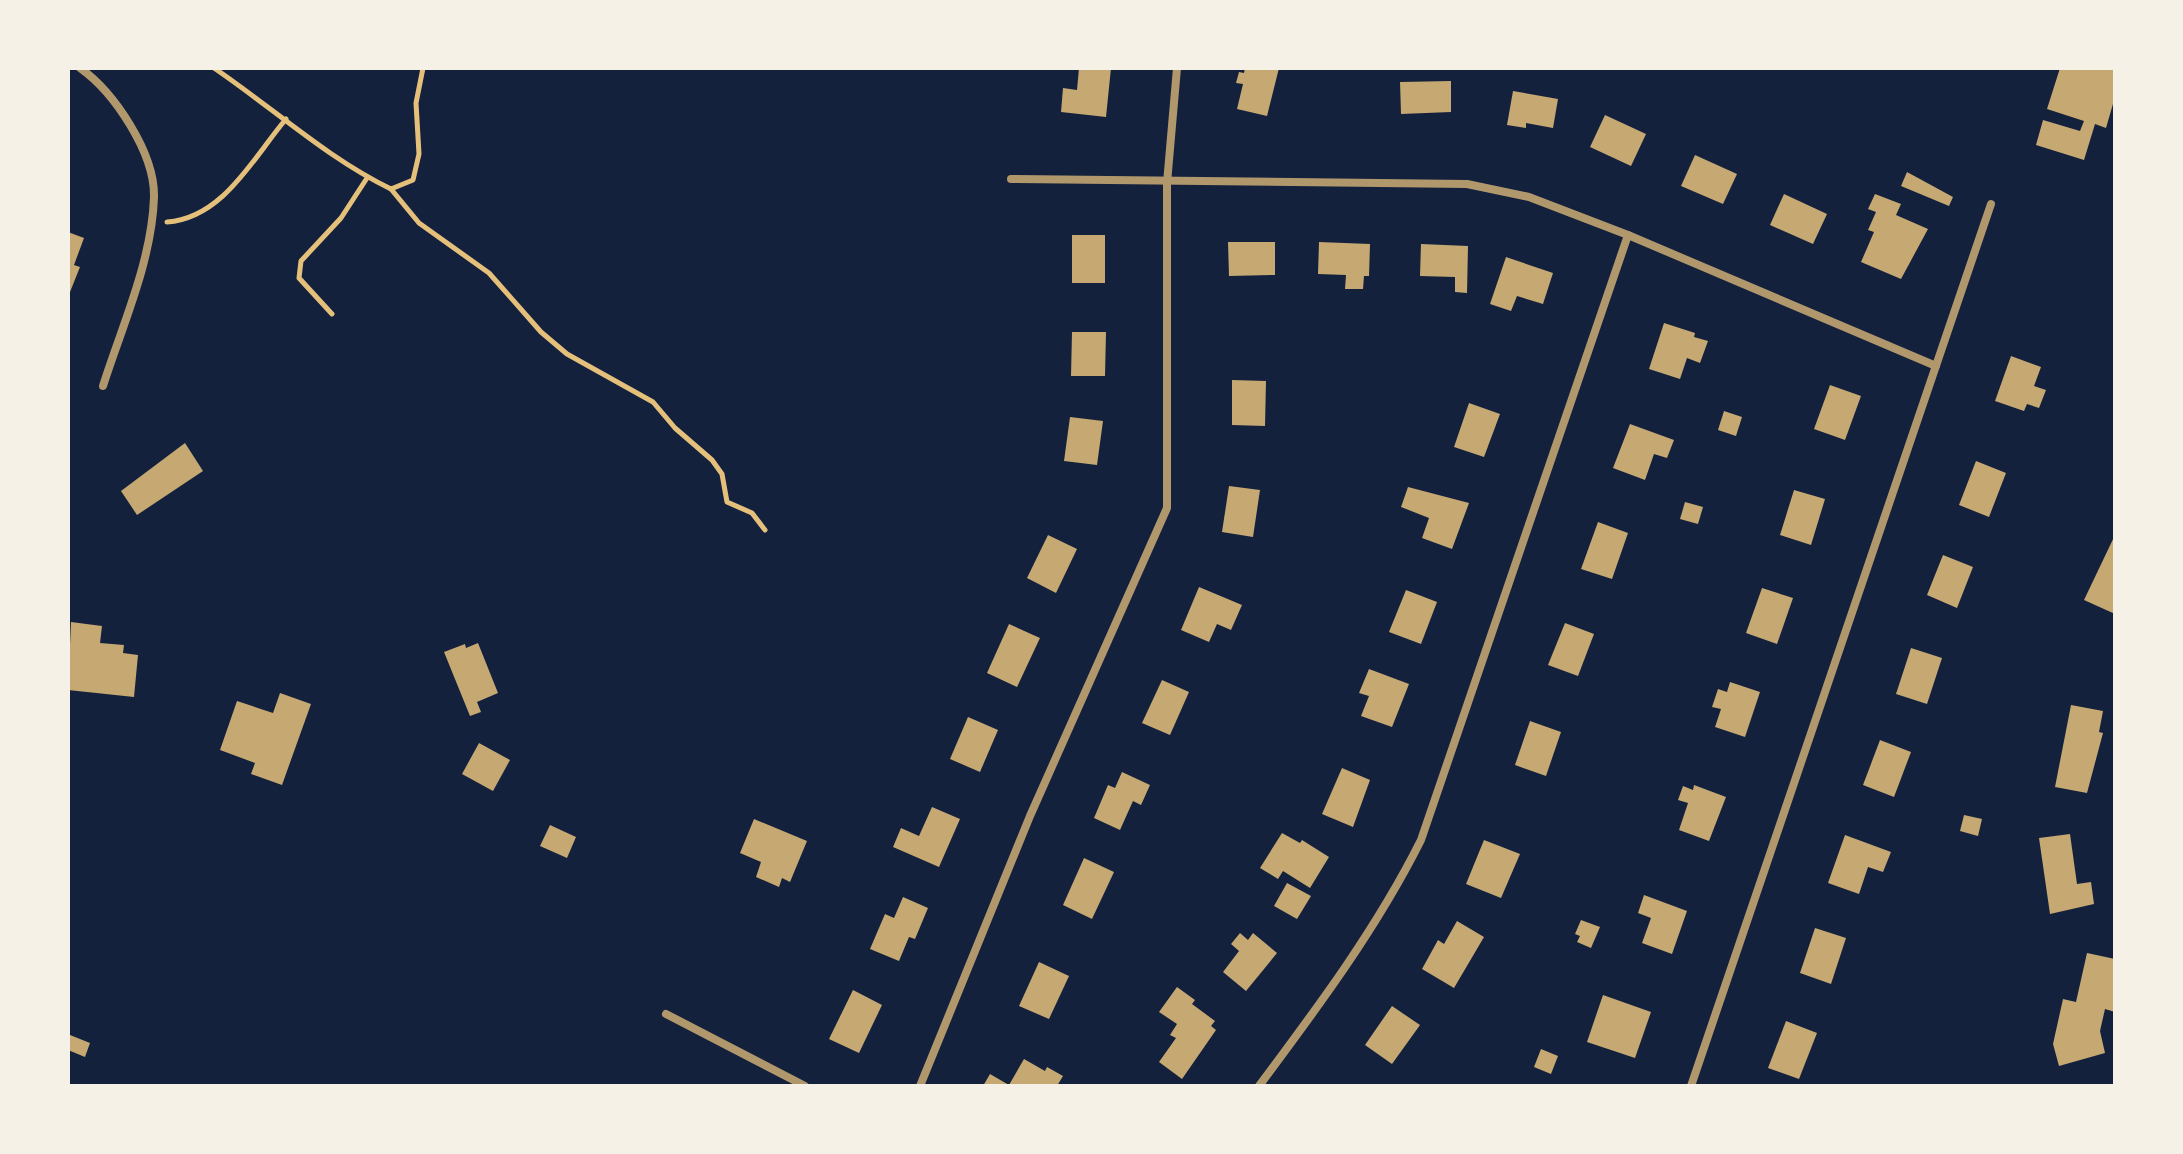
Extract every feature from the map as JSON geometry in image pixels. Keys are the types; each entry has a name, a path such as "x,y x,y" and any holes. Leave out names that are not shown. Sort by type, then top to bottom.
{"street":[{"path":"80,68 94,78 133,128 154,194 145,253 103,386"},
{"path":"920,1086 1030,816 1167,508 1167,183 1177,68"},
{"path":"1011,179 1467,184 1529,197 1628,235 1936,366"},
{"path":"1691,1086 1991,204"},
{"path":"1259,1086 1388,903 1421,840 1628,235"},
{"path":"666,1014 805,1086"}],"path":[{"path":"214,68 342,163 391,189 419,223 489,273 541,332 567,354 653,402 675,428 712,460 722,474 727,502 752,513 765,530"},
{"path":"391,189 413,180 419,154 416,103 423,68"},
{"path":"188,218 212,208 286,119"},
{"path":"332,314 299,278 301,261 341,218 367,178"}],"building":[{"path":"1079,68 1111,68 1106,117 1061,112 1063,88 1077,90"},
{"path":"1245,68 1279,68 1267,116 1237,109 1243,84 1236,83 1239,72 1244,73"},
{"path":"2060,68 2115,68 2115,97 2106,128 2095,124 2084,160 2036,145 2043,120 2080,131 2084,121 2047,109"},
{"path":"1451,81 1451,112 1401,114 1400,82"},
{"path":"1513,91 1558,99 1553,128 1526,123 1526,128 1507,125"},
{"path":"1605,115 1646,134 1631,166 1590,147"},
{"path":"1695,155 1737,174 1723,204 1681,186"},
{"path":"1907,172 1953,197 1949,206 1901,186"},
{"path":"1784,194 1827,214 1813,244 1770,225"},
{"path":"1875,194 1901,204 1896,215 1928,229 1901,279 1861,262 1874,232 1868,230 1876,212 1868,209"},
{"path":"68,232 84,238 74,265 80,267 68,297"},
{"path":"1072,235 1105,235 1105,283 1072,283"},
{"path":"1228,242 1275,242 1275,275 1229,276"},
{"path":"1319,242 1370,244 1369,276 1364,276 1363,289 1345,289 1346,275 1318,274"},
{"path":"1421,244 1468,246 1467,293 1455,292 1455,277 1420,276"},
{"path":"1506,257 1553,273 1543,304 1517,296 1511,311 1490,304"},
{"path":"1664,323 1695,333 1694,337 1708,341 1700,363 1687,358 1680,379 1649,369"},
{"path":"1072,332 1106,332 1105,376 1071,376"},
{"path":"2011,356 2041,367 2034,386 2046,390 2039,408 2027,404 2024,411 1995,401"},
{"path":"1232,380 1266,381 1265,426 1232,425"},
{"path":"1830,385 1861,396 1845,440 1814,429"},
{"path":"1469,403 1500,414 1484,457 1454,447"},
{"path":"1724,411 1742,417 1736,436 1718,430"},
{"path":"1070,417 1103,421 1097,465 1064,461"},
{"path":"1630,424 1674,440 1667,458 1654,454 1645,480 1613,468"},
{"path":"185,443 203,471 137,515 121,491"},
{"path":"1976,461 2006,473 1989,517 1959,505"},
{"path":"1229,486 1260,490 1253,537 1222,532"},
{"path":"1408,487 1469,503 1452,549 1422,538 1429,518 1401,507"},
{"path":"1794,490 1825,499 1811,545 1780,535"},
{"path":"1685,502 1703,507 1698,524 1680,519"},
{"path":"1598,522 1628,533 1612,579 1581,569"},
{"path":"1048,535 1077,549 1056,593 1027,578"},
{"path":"2115,535 2115,614 2084,600"},
{"path":"1943,555 1973,567 1957,608 1927,595"},
{"path":"1199,587 1242,605 1231,630 1217,624 1209,642 1181,630"},
{"path":"1762,588 1793,598 1777,644 1746,633"},
{"path":"1406,590 1437,602 1421,644 1389,632"},
{"path":"71,622 102,626 100,643 124,645 123,653 138,655 134,697 68,690"},
{"path":"1565,623 1594,634 1578,676 1548,665"},
{"path":"1009,624 1040,638 1017,687 987,673"},
{"path":"478,643 498,693 477,702 481,712 470,716 444,652"},
{"path":"1911,648 1942,658 1927,704 1896,694"},
{"path":"1369,669 1409,684 1392,727 1361,716 1369,696 1359,693"},
{"path":"1162,680 1189,692 1170,735 1142,723"},
{"path":"1730,682 1760,692 1745,737 1715,727 1721,709 1712,707 1718,689 1727,692"},
{"path":"280,693 311,704 282,785 251,774 255,763 220,750 237,701 273,713"},
{"path":"2071,705 2103,711 2099,732 2103,733 2087,793 2055,787"},
{"path":"968,717 998,730 980,772 950,759"},
{"path":"1530,721 1561,732 1546,776 1515,765"},
{"path":"1880,740 1911,752 1894,797 1863,785"},
{"path":"479,743 510,760 493,791 462,774"},
{"path":"1342,768 1370,780 1353,827 1322,814"},
{"path":"1122,772 1150,785 1141,805 1133,801 1120,830 1094,818 1108,785 1115,788"},
{"path":"1694,785 1726,797 1709,841 1679,830 1688,803 1678,800 1683,786 1693,790"},
{"path":"932,807 960,819 939,867 893,847 901,828 919,836"},
{"path":"1964,815 1982,819 1978,836 1960,831"},
{"path":"754,819 807,841 790,882 782,878 779,887 756,877 761,862 740,853"},
{"path":"550,825 576,837 567,858 540,846"},
{"path":"1282,833 1300,843 1302,840 1329,857 1310,888 1283,871 1278,879 1260,868"},
{"path":"2070,834 2077,884 2091,882 2094,904 2050,914 2039,838"},
{"path":"1845,835 1891,852 1883,872 1868,867 1859,894 1828,883"},
{"path":"1484,840 1520,854 1501,898 1466,884"},
{"path":"1084,858 1114,872 1092,919 1063,905"},
{"path":"1287,883 1311,896 1297,919 1274,906"},
{"path":"1644,895 1687,911 1672,954 1642,943 1651,918 1638,913"},
{"path":"903,897 928,908 915,939 909,937 899,961 870,949 885,914 894,918"},
{"path":"1581,920 1600,927 1591,948 1577,942 1580,936 1575,934"},
{"path":"1457,921 1484,937 1454,988 1422,969 1438,940 1444,944"},
{"path":"1815,928 1846,938 1831,984 1800,973"},
{"path":"1240,933 1248,940 1253,933 1277,953 1246,991 1223,972 1239,951 1231,944"},
{"path":"2087,953 2115,959 2115,1012 2105,1009 2100,1031 2105,1053 2059,1066 2053,1044 2063,999 2076,1002"},
{"path":"1039,962 1069,976 1049,1019 1019,1006"},
{"path":"1177,987 1195,1000 1192,1004 1215,1021 1211,1026 1216,1030 1182,1079 1159,1062 1176,1038 1170,1035 1177,1024 1159,1012"},
{"path":"853,990 882,1005 859,1053 829,1039"},
{"path":"1603,995 1651,1012 1635,1058 1587,1042"},
{"path":"1392,1006 1420,1025 1392,1064 1365,1045"},
{"path":"1786,1021 1817,1033 1799,1079 1768,1068"},
{"path":"70,1035 90,1043 85,1057 68,1050"},
{"path":"1541,1049 1558,1056 1551,1074 1534,1067"},
{"path":"1024,1059 1045,1071 1047,1067 1063,1076 1057,1086 983,1086 990,1074 1009,1085"}]}
